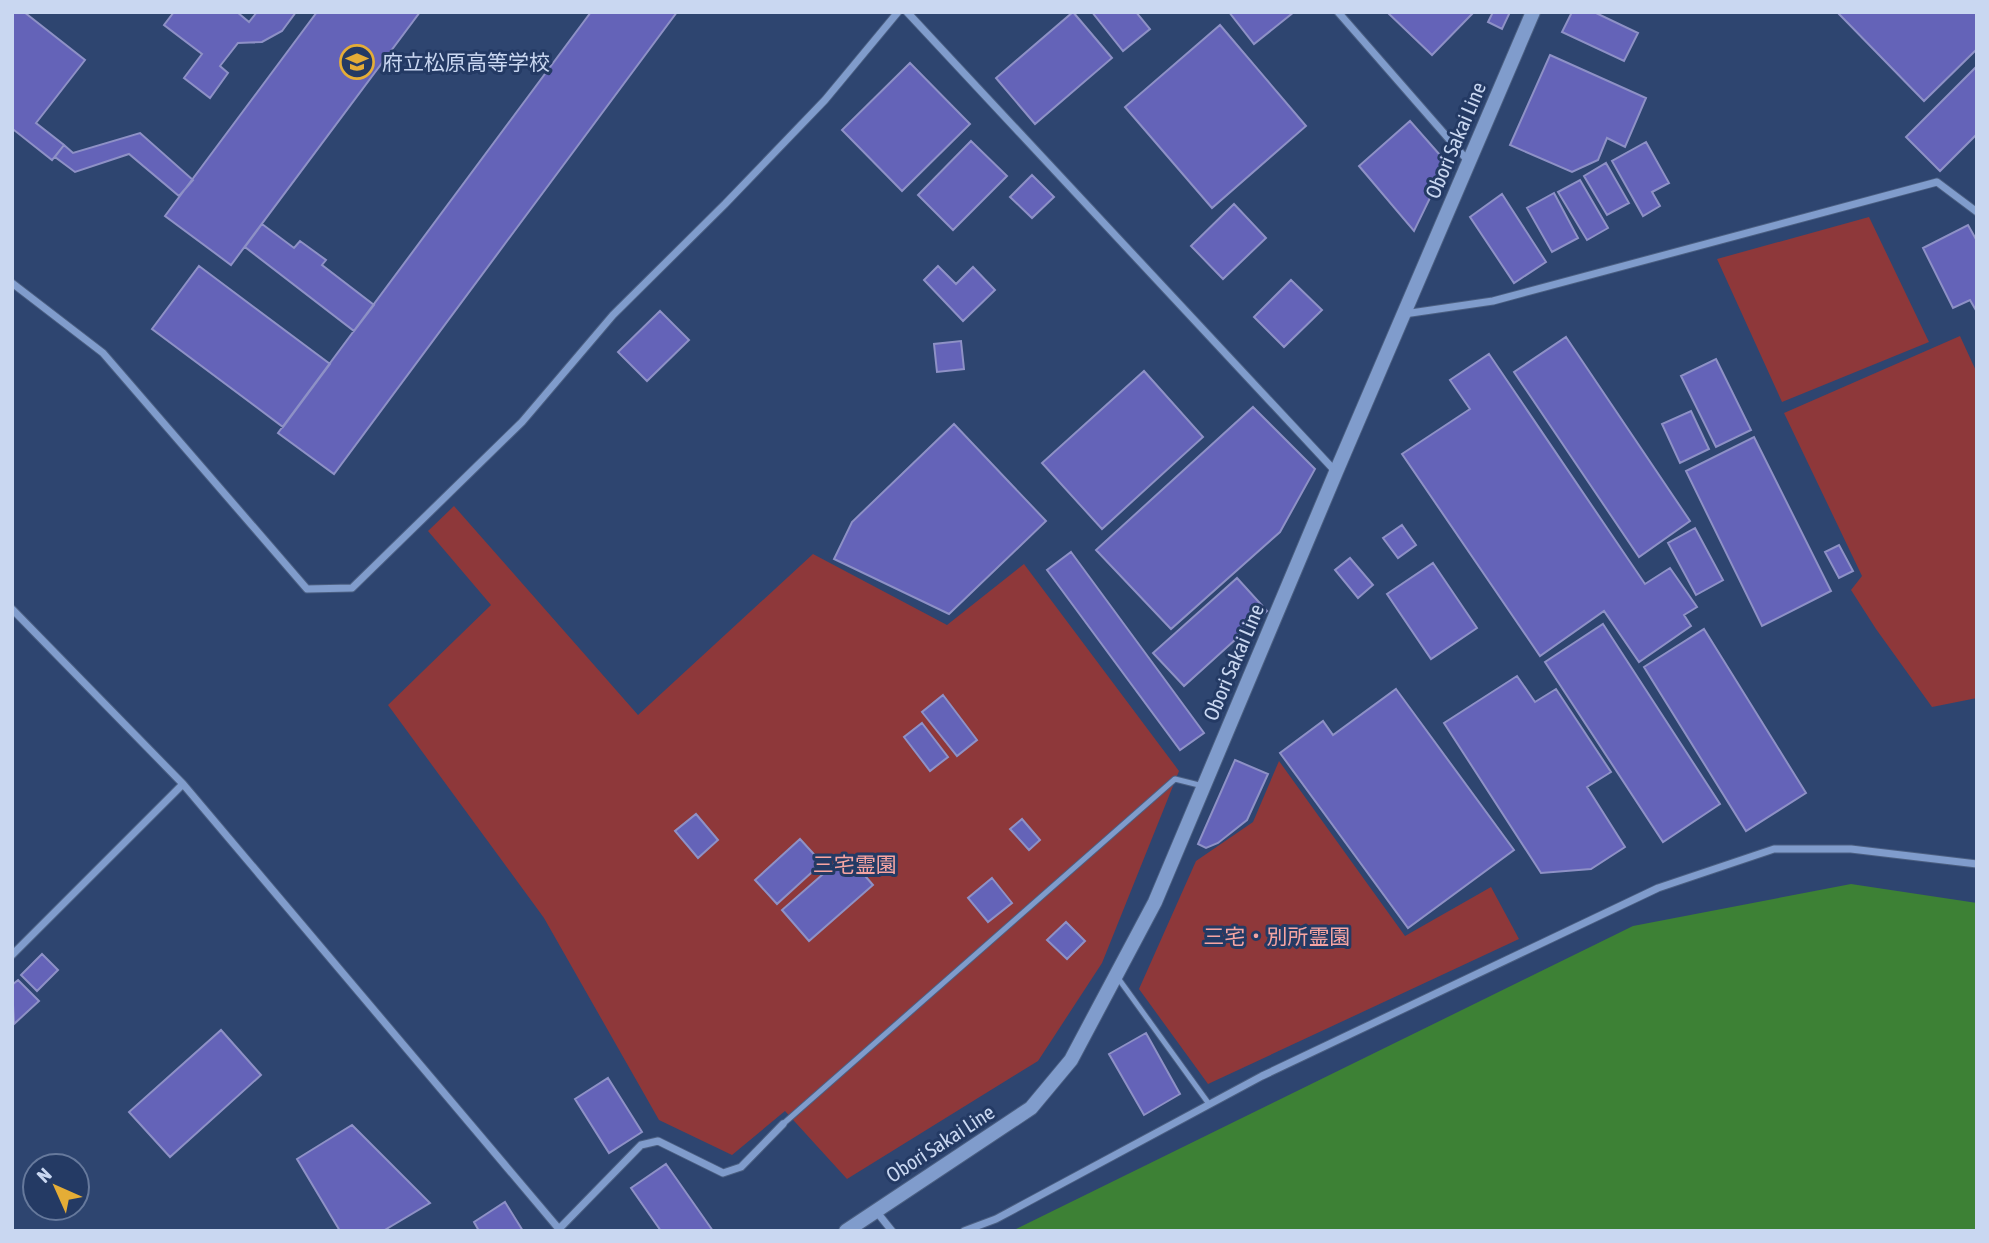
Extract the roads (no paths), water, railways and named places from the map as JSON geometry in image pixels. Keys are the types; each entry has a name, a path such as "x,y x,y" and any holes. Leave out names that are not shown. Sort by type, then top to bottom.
{"main road":[{"name":"Obori Sakai Line","path":"846,1231 1031,1108 1070,1060 1155,902 1533,12"}],"street":[{"path":"12,283 103,353 307,589 352,589 522,422 613,315 825,100 898,12"},
{"path":"907,12 1336,472"},
{"path":"1338,12 1469,162"},
{"path":"1403,314 1493,301 1937,182 1977,212"},
{"path":"12,610 183,784 559,1230 641,1145 659,1141 723,1173 741,1167 783,1124"},
{"path":"12,955 183,784"},
{"path":"964,1231 996,1219 1262,1076 1658,888 1774,849 1851,849 1977,864"},
{"path":"876,1210 892,1231"}],"lane":[{"path":"783,1124 1175,779 1204,786"},
{"path":"1116,975 1209,1104"}],"place":[{"name":"府立松原高等学校","path":"357,62"}],"park label":[{"name":"三宅霊園","path":"855,864"},
{"name":"三宅・別所霊園","path":"1277,936"}]}
